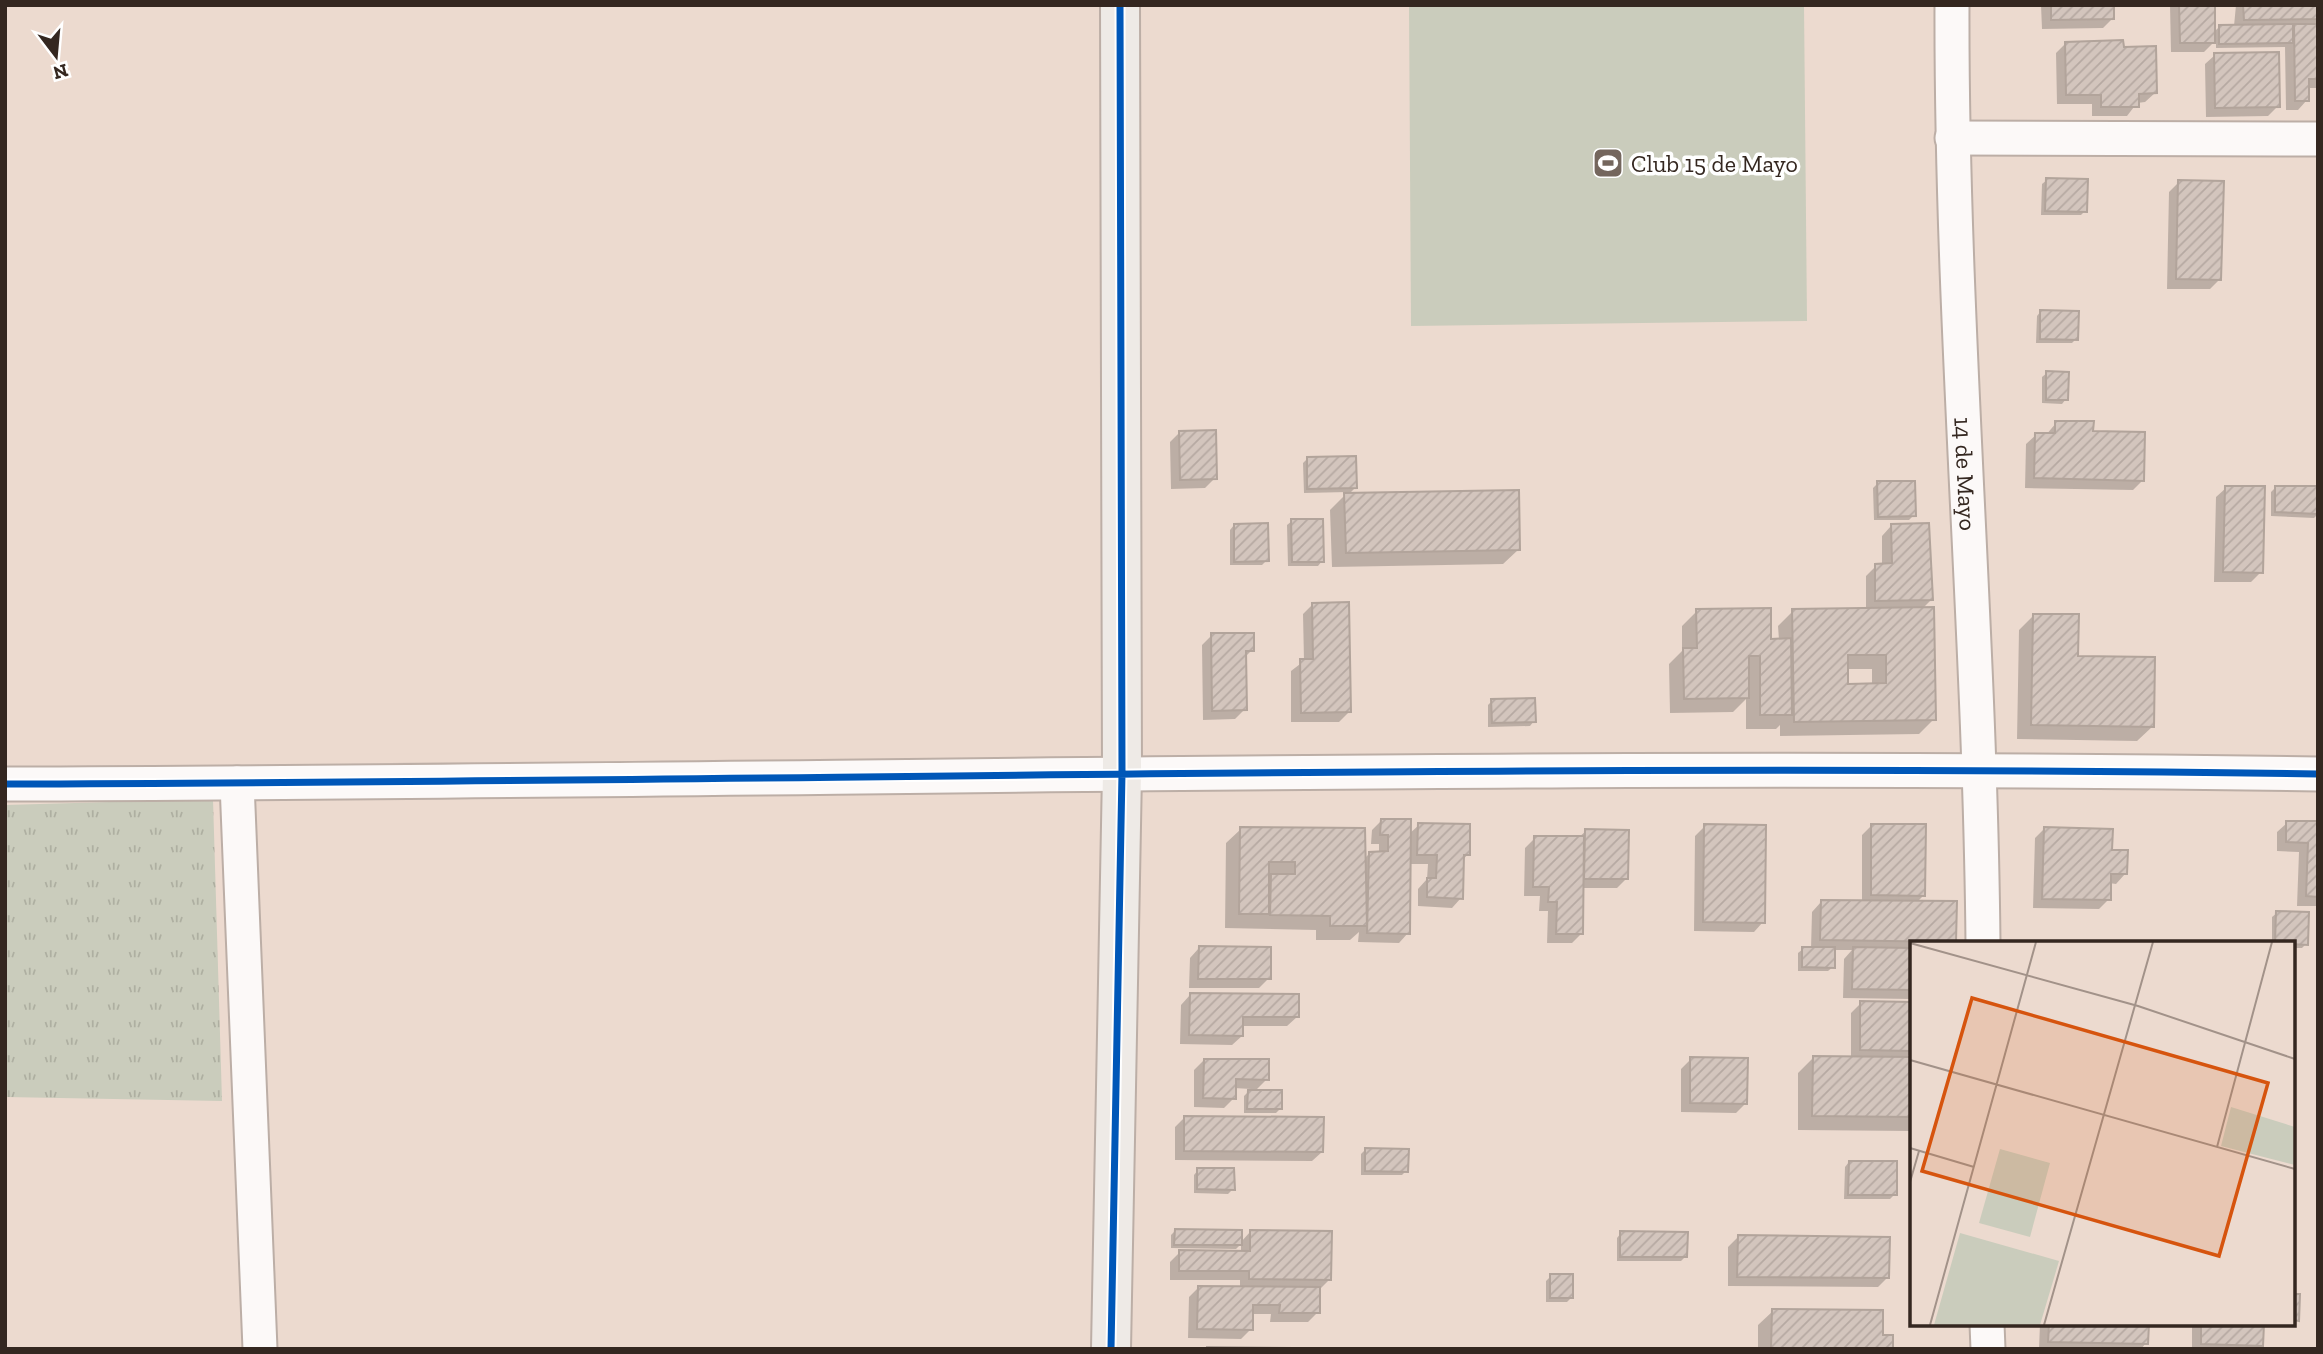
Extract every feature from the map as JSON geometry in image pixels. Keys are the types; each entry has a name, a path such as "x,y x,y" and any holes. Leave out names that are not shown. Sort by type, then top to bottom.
{"street":[{"path":"1111,1349 1122,773 1120,5"},
{"name":"14 de Mayo","path":"1952,5 1952,138 1981,769 1983,941"},
{"path":"1952,138 2318,139"},
{"path":"5,784 1122,773 1981,769 2318,774"},
{"path":"237,783 260,1349"},
{"path":"1987,1326 1988,1349"}],"green space":[{"name":"Club 15 de Mayo","path":"1409,5 1804,5 1807,321 1411,326"},
{"path":"213,799 222,1101 5,1097 5,805"}],"building":[{"path":"2051,5 2114,5 2114,19 2051,20"},
{"path":"2179,5 2215,5 2215,43 2180,43"},
{"path":"2243,5 2318,5 2318,19 2244,20"},
{"path":"2293,24 2293,43 2219,44 2219,25"},
{"path":"2294,24 2318,24 2318,79 2309,79 2309,101 2295,101"},
{"path":"2123,40 2124,47 2156,46 2157,93 2139,94 2139,107 2101,107 2101,95 2066,95 2065,42"},
{"path":"2279,52 2280,107 2215,108 2214,53"},
{"path":"2046,178 2088,179 2087,212 2045,211"},
{"path":"2178,180 2224,181 2221,280 2176,279"},
{"path":"2040,310 2079,311 2078,340 2040,339"},
{"path":"2046,371 2069,372 2068,400 2046,400"},
{"path":"2055,421 2094,421 2093,431 2145,432 2144,481 2034,478 2035,433 2055,433"},
{"path":"1216,430 1217,479 1180,480 1179,431"},
{"path":"1356,456 1357,488 1307,489 1307,457"},
{"path":"1877,481 1915,481 1916,516 1878,517"},
{"path":"2225,486 2265,486 2263,573 2223,572"},
{"path":"2275,486 2318,486 2318,514 2275,512"},
{"path":"1519,490 1520,550 1346,553 1344,493"},
{"path":"1291,519 1323,519 1324,562 1292,562"},
{"path":"1268,523 1269,561 1234,562 1234,524"},
{"path":"1929,523 1933,600 1875,601 1875,564 1892,563 1891,524"},
{"path":"1349,602 1351,712 1301,713 1300,659 1313,659 1312,603"},
{"path":"1934,607 1936,720 1794,722 1792,609","holes":["1848,655 1886,655 1886,683 1848,684"]},
{"path":"1771,608 1771,639 1791,638 1792,715 1760,715 1760,656 1749,656 1749,698 1684,699 1683,648 1697,648 1696,609"},
{"path":"2033,614 2079,614 2078,656 2155,657 2154,727 2031,725"},
{"path":"1211,633 1254,633 1254,651 1246,651 1247,710 1212,711"},
{"path":"1535,698 1536,722 1492,723 1491,699"},
{"path":"1381,819 1411,819 1410,934 1367,933 1369,852 1388,851 1388,835 1380,835"},
{"path":"2286,821 2318,821 2318,897 2306,896 2308,843 2286,842"},
{"path":"1418,823 1470,824 1470,855 1464,855 1463,899 1427,897 1427,878 1436,878 1437,855 1417,855"},
{"path":"1704,824 1766,825 1765,923 1703,922"},
{"path":"1871,824 1926,824 1925,896 1871,895"},
{"path":"1240,827 1365,828 1367,926 1330,926 1330,916 1270,915 1271,874 1295,874 1295,862 1269,862 1269,914 1239,914"},
{"path":"2044,827 2113,829 2112,850 2128,850 2127,874 2111,874 2111,900 2042,899"},
{"path":"1585,829 1629,830 1628,879 1584,879"},
{"path":"1534,836 1584,836 1583,934 1556,934 1557,902 1548,902 1549,887 1533,887"},
{"path":"1821,900 1957,901 1956,941 1820,940"},
{"path":"2276,911 2309,912 2308,945 2295,944 2295,941 2275,941"},
{"path":"1199,946 1271,947 1271,979 1198,979"},
{"path":"1802,947 1835,947 1835,968 1802,967"},
{"path":"1853,947 1910,948 1910,990 1852,989"},
{"path":"1190,993 1299,994 1299,1017 1243,1017 1243,1036 1189,1035"},
{"path":"1860,1001 1910,1002 1910,1051 1860,1050"},
{"path":"1813,1056 1910,1057 1910,1117 1812,1116"},
{"path":"1690,1057 1748,1058 1747,1104 1690,1103"},
{"path":"1204,1059 1269,1059 1269,1080 1236,1079 1236,1099 1203,1098"},
{"path":"1248,1090 1282,1090 1282,1109 1247,1109"},
{"path":"1184,1116 1324,1117 1323,1152 1184,1151"},
{"path":"1365,1148 1409,1149 1408,1172 1365,1171"},
{"path":"1849,1161 1897,1161 1897,1195 1848,1195"},
{"path":"1197,1168 1234,1168 1235,1190 1197,1189"},
{"path":"1175,1229 1242,1230 1242,1245 1174,1245"},
{"path":"1250,1230 1332,1231 1331,1280 1249,1279 1249,1271 1179,1271 1179,1250 1250,1251"},
{"path":"1620,1231 1688,1232 1687,1257 1620,1257"},
{"path":"1738,1235 1890,1237 1889,1278 1737,1277"},
{"path":"1550,1274 1573,1274 1573,1298 1550,1298"},
{"path":"1198,1286 1320,1287 1320,1313 1279,1313 1280,1305 1253,1305 1253,1330 1197,1329"},
{"path":"2295,1294 2300,1294 2299,1321 2295,1320"},
{"path":"1772,1309 1883,1310 1883,1335 1893,1335 1893,1349 1771,1349"},
{"path":"2049,1326 2149,1326 2148,1344 2048,1342"},
{"path":"2201,1326 2264,1326 2263,1346 2201,1344"},
{"path":"1207,1347 1294,1348 1207,1349"}],"cycle path":[{"path":"1111,1349 1122,773 1120,5"},
{"path":"5,784 1451,771 2318,774"}],"place":[{"name":"Club 15 de Mayo","path":"1608,163"}]}
